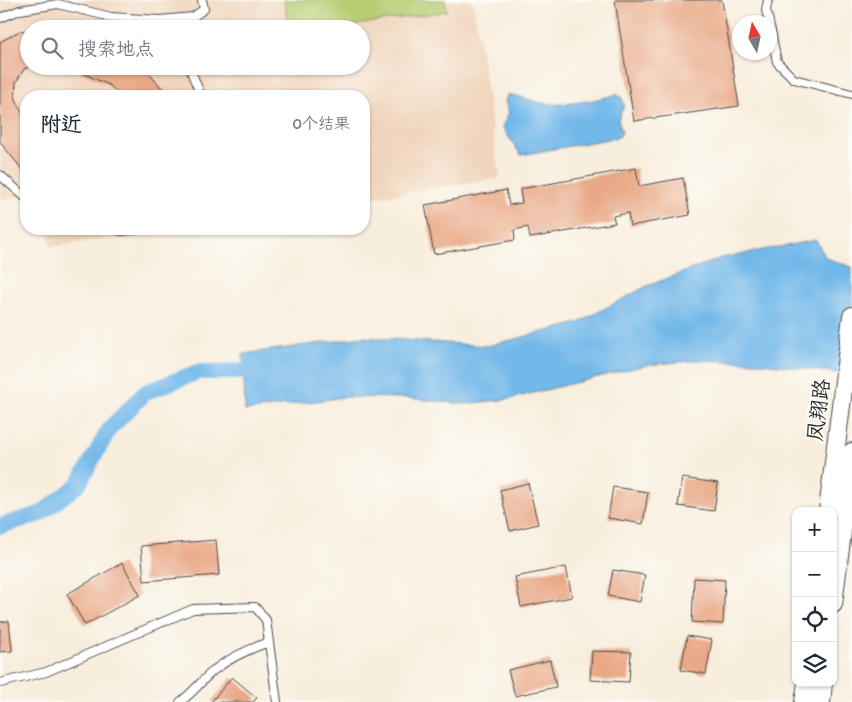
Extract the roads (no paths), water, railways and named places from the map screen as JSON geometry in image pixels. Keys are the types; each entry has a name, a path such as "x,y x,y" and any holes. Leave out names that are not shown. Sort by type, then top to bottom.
{"street":[{"name":"凤翔路","path":"828,507 852,316"},
{"name":"凤翔路","path":"834,597 852,452"},
{"path":"804,702 806,687"},
{"path":"822,702 824,687"}],"lane":[{"path":"0,18 20,10 58,4 111,17 193,18 204,9 202,0"},
{"path":"767,15 768,0"},
{"path":"777,60 794,79 852,94"},
{"path":"193,75 199,90"},
{"path":"0,175 20,193"},
{"path":"0,684 46,672 193,609 255,607 266,620 277,702"},
{"path":"180,702 214,671 245,650 269,642"}],"water":[{"path":"616,94 622,98 624,106 618,120 622,132 619,137 521,155 502,127 509,112 505,102 507,95 542,103 558,104 590,101"},
{"path":"816,240 826,258 852,267 852,375 755,362 701,360 647,365 509,399 465,404 405,398 345,397 245,411 243,354 363,337 487,346 578,323 647,286 721,258"}],"waterway":[{"path":"0,526 40,514 78,485 110,428 146,392 198,372 266,371"}]}
